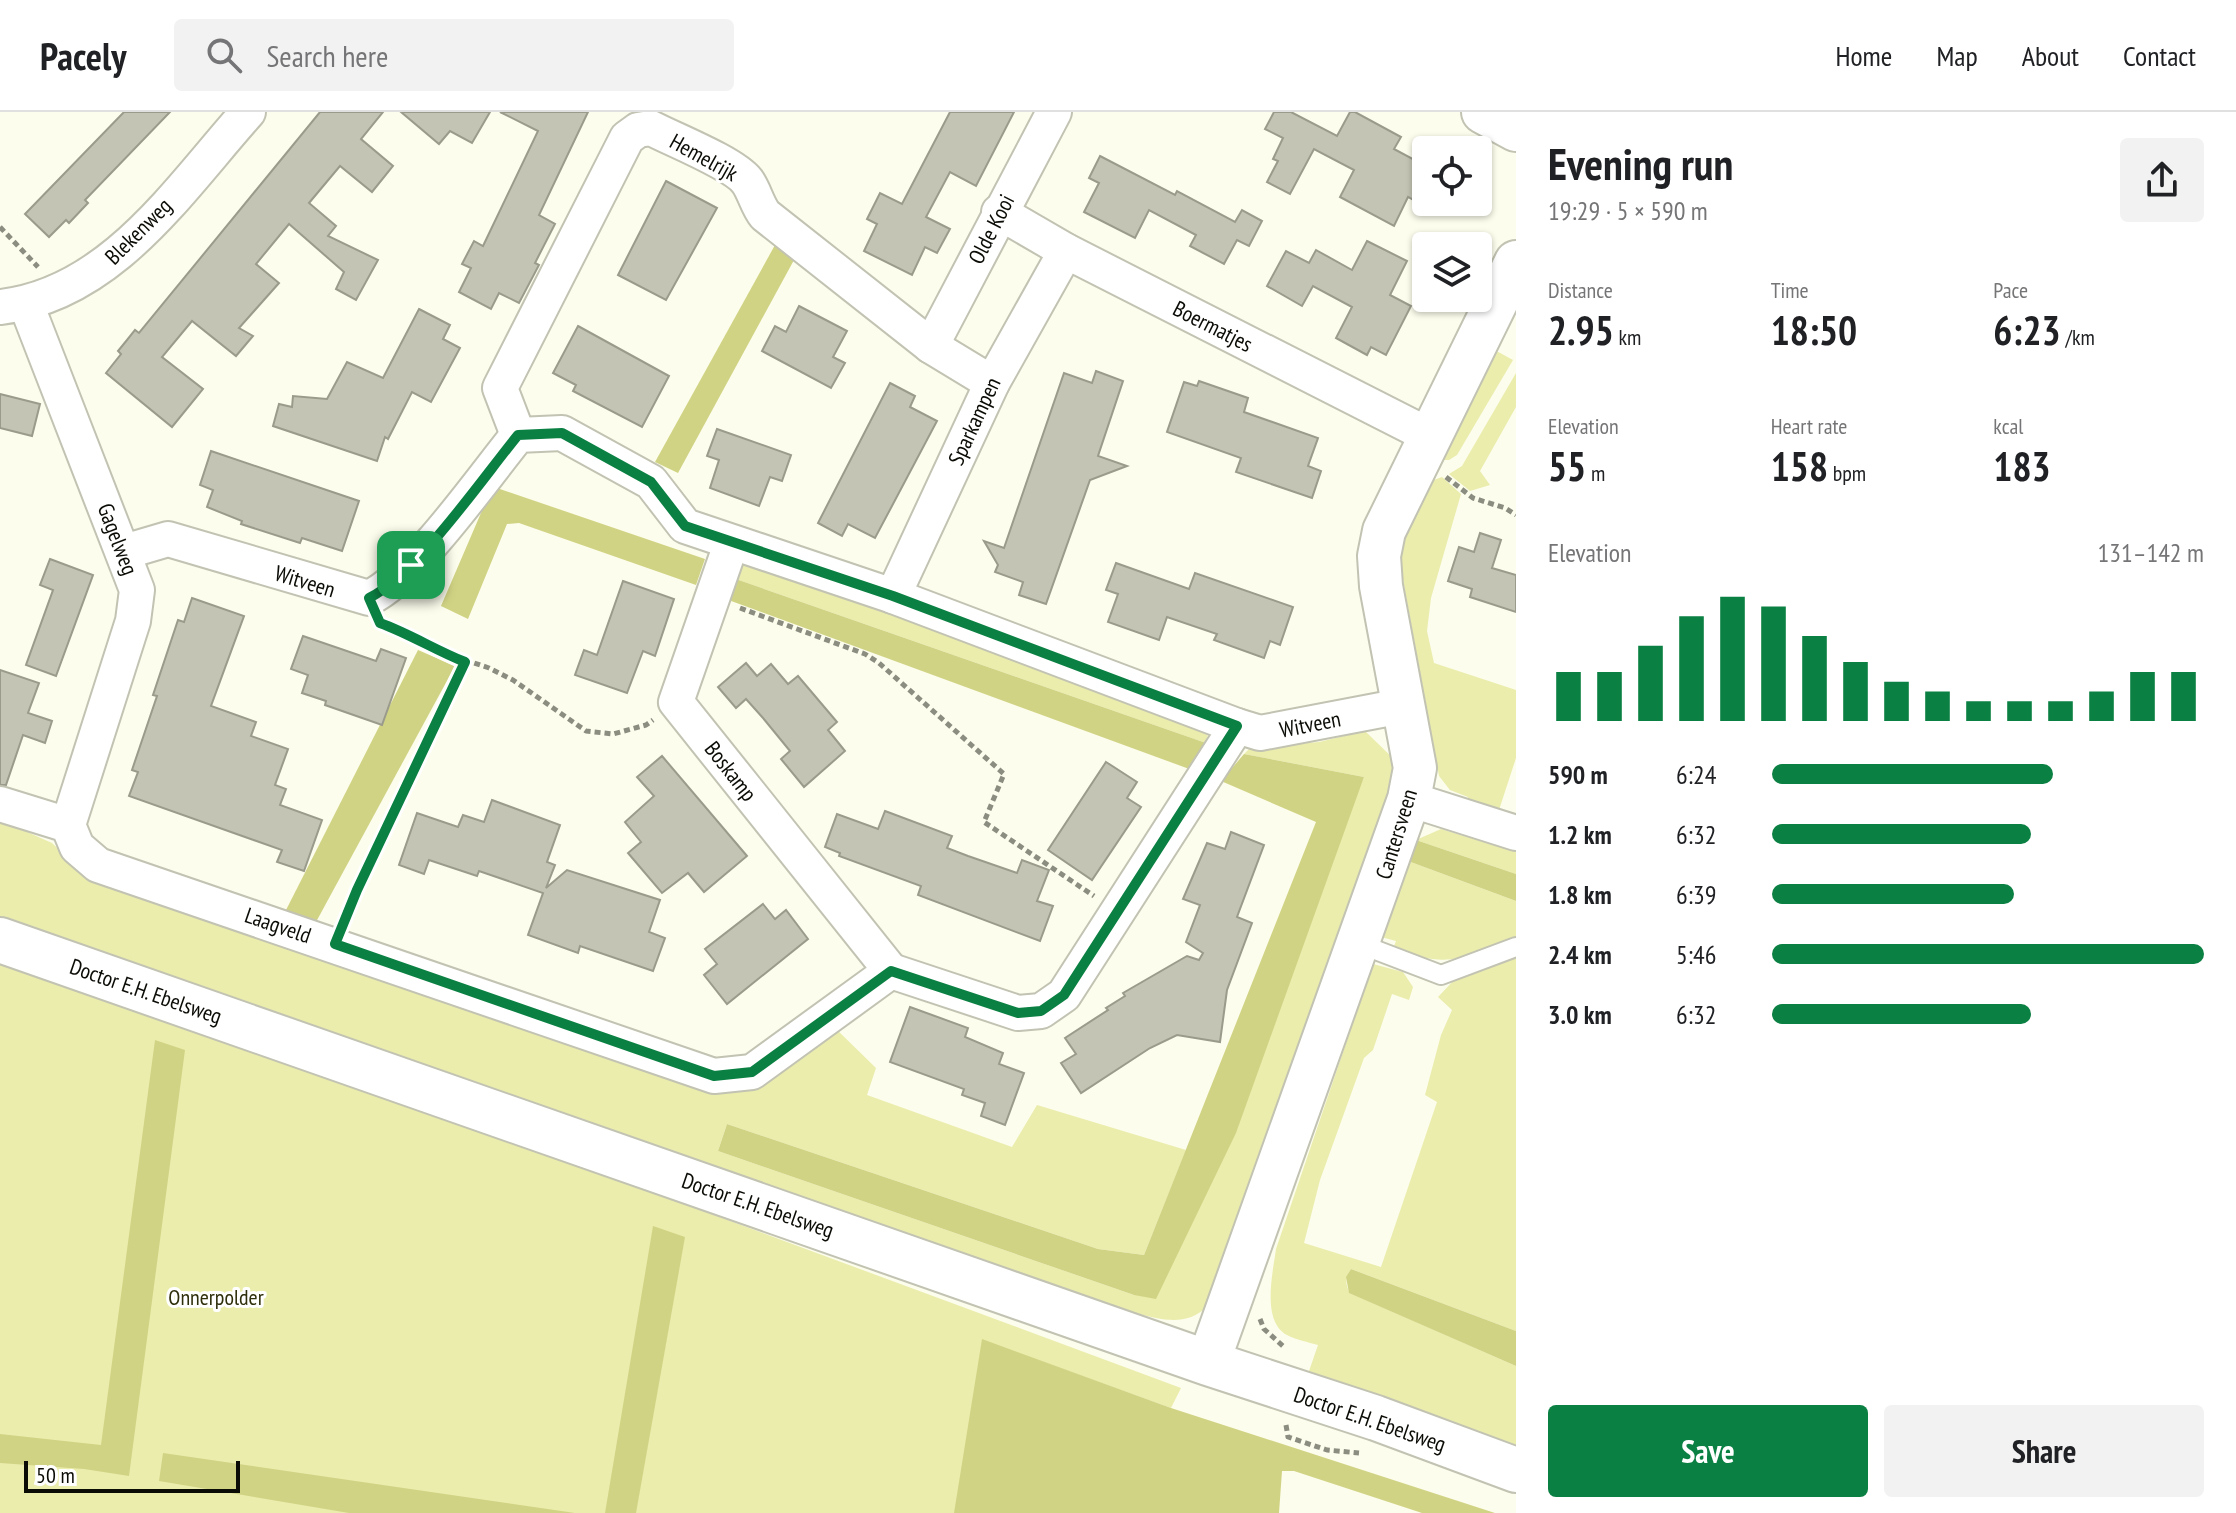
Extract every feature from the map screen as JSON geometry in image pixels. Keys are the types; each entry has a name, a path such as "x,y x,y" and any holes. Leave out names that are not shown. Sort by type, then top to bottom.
{"main road":[{"name":"Doctor E.H. Ebelsweg","path":"0,940 1208,1363 1376,1418 1516,1470"}],"street":[{"name":"Blekenweg","path":"26,302 81,281 138,235 248,112"},
{"name":"Olde Kooi","path":"931,346 1054,112"},
{"path":"1483,112 1516,130"},
{"name":"Hemelrijk","path":"518,435 500,388 627,138 638,130 651,128 737,172 749,183 755,202 765,215 931,346 992,383"},
{"name":"Boermatjes","path":"999,212 1424,448"},
{"name":"Sparkampen","path":"893,596 992,383 1066,251"},
{"name":"Cantersveen","path":"1208,1363 1360,944 1409,799 1415,768 1381,586 1379,556 1384,531 1516,262"},
{"name":"Gagelweg","path":"26,302 137,590 133,621 68,825"},
{"name":"Witveen","path":"518,435 562,433 651,482 685,526 893,596 1237,726 1260,733 1402,706"},
{"path":"369,598 386,590 411,565 518,435"},
{"name":"Witveen","path":"124,552 168,539 369,598"},
{"path":"676,702 731,544"},
{"name":"Boskamp","path":"676,702 891,971"},
{"path":"891,971 1018,1013 1041,1011 1064,995 1237,726"},
{"path":"1409,799 1516,833"},
{"path":"0,804 68,825"},
{"name":"Laagveld","path":"68,825 77,847 98,865 714,1076 752,1072 891,971"}],"lane":[{"path":"1360,944 1441,975 1516,947"}],"path":[{"path":"0,227 47,277 26,302"},
{"path":"1424,448 1473,498 1505,508 1516,515"},
{"path":"369,598 380,623 413,635 433,649 489,668 513,680 586,731 613,734 646,725 676,702"},
{"path":"712,598 865,654 879,663 1004,774 984,822 1117,912"},
{"path":"335,944 357,890 465,662"}],"green space":[{"path":"775,245 794,260 678,473 655,462"},
{"path":"1491,348 1513,360 1457,455 1449,460 1435,460"},
{"path":"1516,373 1516,407 1480,471 1490,485 1470,491 1449,474 1462,466"},
{"path":"1442,477 1461,494 1431,598 1427,631 1434,663 1516,690 1516,758 1498,813 1466,805 1468,797 1450,790 1439,776 1401,569 1403,536 1431,481"},
{"path":"497,488 705,559 696,585 519,523 507,524 468,619 441,606 487,499"},
{"path":"738,556 1203,719 1208,734 1206,743 730,577"},
{"path":"730,577 1206,743 1201,758 1192,770 723,598"},
{"path":"418,650 455,666 316,922 285,912"},
{"path":"1365,731 1400,765 1208,1306 1200,1313 1183,1319 1135,1313 643,1149 0,923 0,820 52,843 78,868 712,1090 832,1025 876,1068 867,1095 1012,1147 1037,1105 1186,1150 1144,1255 1098,1249 727,1124 718,1151 1134,1295 1364,777 1244,754 1250,748 1319,742"},
{"path":"1244,754 1364,777 1236,1133 1156,1299 1134,1295 718,1151 727,1124 1098,1249 1144,1255 1316,822 1221,781"},
{"path":"1441,829 1516,852 1516,874 1416,840"},
{"path":"1416,840 1516,874 1516,901 1408,861"},
{"path":"1408,861 1516,901 1516,939 1456,959 1429,959 1393,949 1396,941 1381,937"},
{"path":"1516,957 1516,1331 1351,1269 1346,1281 1350,1293 1516,1366 1516,1449 1308,1374 1318,1345 1291,1337 1279,1328 1271,1308 1271,1283 1276,1249 1373,964 1403,972 1413,987 1409,1000 1392,994 1373,1050 1364,1058 1320,1180 1304,1243 1381,1267 1437,1102 1425,1095 1441,1035 1452,1010 1438,997 1456,978"},
{"name":"Onnerpolder","path":"0,959 520,1143 1181,1388 1171,1408 1015,1352 990,1513 0,1513"},
{"path":"155,1040 185,1050 129,1476 84,1469 0,1463 0,1434 101,1445"},
{"path":"653,1226 685,1237 636,1513 605,1513"},
{"path":"1351,1269 1516,1331 1516,1366 1349,1293 1346,1277"},
{"path":"982,1339 1171,1408 1495,1513 1422,1513 1294,1471 1282,1471 1279,1513 954,1513"},
{"path":"163,1453 575,1513 349,1513 159,1481"}],"building":[{"path":"124,112 170,112 85,200 88,203 69,223 66,220 49,237 25,214"},
{"path":"320,112 383,112 361,139 393,166 372,192 340,166 309,203 336,226 328,236 378,260 356,300 336,289 344,272 289,224 256,264 279,283 239,328 253,336 236,356 192,321 162,357 203,389 172,427 106,373 135,330 139,333"},
{"path":"401,112 490,112 472,143 450,131 439,144"},
{"path":"500,112 588,112 539,215 555,224 535,263 539,265 519,303 499,293 491,309 459,292 471,268 462,264 474,241 483,246 538,131"},
{"path":"950,112 1014,112 976,186 950,172 926,217 950,229 937,253 925,247 912,275 864,251 877,224 867,219 880,193 902,204"},
{"path":"1274,112 1291,112 1337,136 1350,112 1355,112 1401,137 1394,149 1412,159 1412,199 1408,197 1394,226 1340,197 1354,170 1314,149 1290,194 1267,182 1278,161 1273,159 1283,138 1265,129"},
{"path":"1100,156 1235,222 1242,210 1262,221 1249,246 1237,240 1224,264 1190,246 1196,235 1149,210 1135,238 1084,212 1099,183 1089,178"},
{"path":"666,181 717,208 666,300 618,275"},
{"path":"1367,241 1407,261 1390,295 1411,306 1386,355 1371,347 1367,355 1336,338 1352,307 1313,286 1302,306 1267,286 1286,251 1309,263 1316,250 1352,270"},
{"path":"799,306 847,331 833,357 845,363 831,388 762,351 775,326 786,332"},
{"path":"419,309 450,325 443,339 460,348 431,402 412,392 388,439 385,437 377,461 273,426 279,404 292,407 293,396 327,399 347,362 383,378"},
{"path":"578,326 669,376 642,427 573,391 576,385 553,373"},
{"path":"1096,371 1123,381 1098,456 1127,466 1090,480 1046,604 1019,595 1023,582 995,572 998,565 984,541 1004,548 1064,373 1092,383"},
{"path":"1199,381 1248,398 1244,412 1318,438 1308,466 1321,471 1312,498 1236,472 1241,458 1167,432 1184,382 1197,386"},
{"path":"890,383 915,396 910,407 937,421 875,538 848,524 842,536 818,523"},
{"path":"0,394 40,404 32,436 0,428"},
{"path":"717,429 791,455 782,481 770,477 759,506 710,488 719,460 707,456"},
{"path":"211,451 359,501 342,551 302,538 300,543 241,524 242,521 207,507 213,490 200,485"},
{"path":"1480,533 1501,540 1492,568 1516,575 1516,612 1470,597 1472,589 1448,581 1459,547 1474,552"},
{"path":"50,559 93,575 56,676 26,665 53,590 40,585"},
{"path":"1116,563 1189,589 1195,573 1293,607 1280,645 1270,641 1264,658 1214,640 1217,634 1167,617 1159,640 1108,622 1118,594 1106,590"},
{"path":"623,581 674,599 655,656 643,651 627,693 575,675 584,650 597,655"},
{"path":"192,598 244,616 211,706 256,722 251,736 288,749 275,785 286,789 280,805 322,820 304,871 277,862 282,850 129,796 138,772 132,770 157,696 153,695 178,620 184,622"},
{"path":"303,636 376,661 381,649 406,658 382,725 325,705 326,701 302,693 308,675 291,669"},
{"path":"746,663 757,676 771,664 788,684 798,676 837,722 828,730 845,751 804,787 781,759 790,751 763,718 746,699 736,708 718,687"},
{"path":"0,670 39,683 28,713 52,721 45,743 23,735 6,785 0,785"},
{"path":"662,756 747,856 704,892 688,873 662,893 628,853 641,842 625,822 654,796 637,777"},
{"path":"1106,762 1137,782 1127,798 1141,807 1092,880 1048,850"},
{"path":"492,800 560,825 547,862 555,865 546,888 567,870 660,900 649,932 665,938 653,971 580,946 578,953 528,935 543,893 479,871 477,876 429,860 424,874 399,865 417,813 458,827 463,815 484,822"},
{"path":"885,811 952,836 947,848 968,856 1017,873 1022,860 1049,870 1037,901 1053,906 1040,941 918,895 921,886 839,856 840,853 825,847 837,814 878,829"},
{"path":"1231,832 1264,845 1237,917 1252,923 1227,990 1220,1042 1177,1035 1150,1048 1081,1093 1061,1063 1076,1054 1065,1038 1108,1010 1106,1008 1125,996 1123,993 1187,956 1199,960 1203,953 1186,942 1200,905 1183,899 1207,843 1225,849"},
{"path":"763,904 775,919 786,910 808,939 727,1004 704,975 717,964 705,949"},
{"path":"910,1007 968,1028 965,1037 1003,1053 999,1064 1024,1073 1005,1125 981,1116 985,1103 962,1095 964,1089 890,1062"}],"route":[{"path":"562,433 651,482 685,526 893,596 1237,726 1064,995 1041,1011 1018,1013 891,971 752,1072 714,1076 335,944 357,890 465,662 433,649 413,635 380,623 369,598 386,590 411,565 518,435 562,433"}]}
